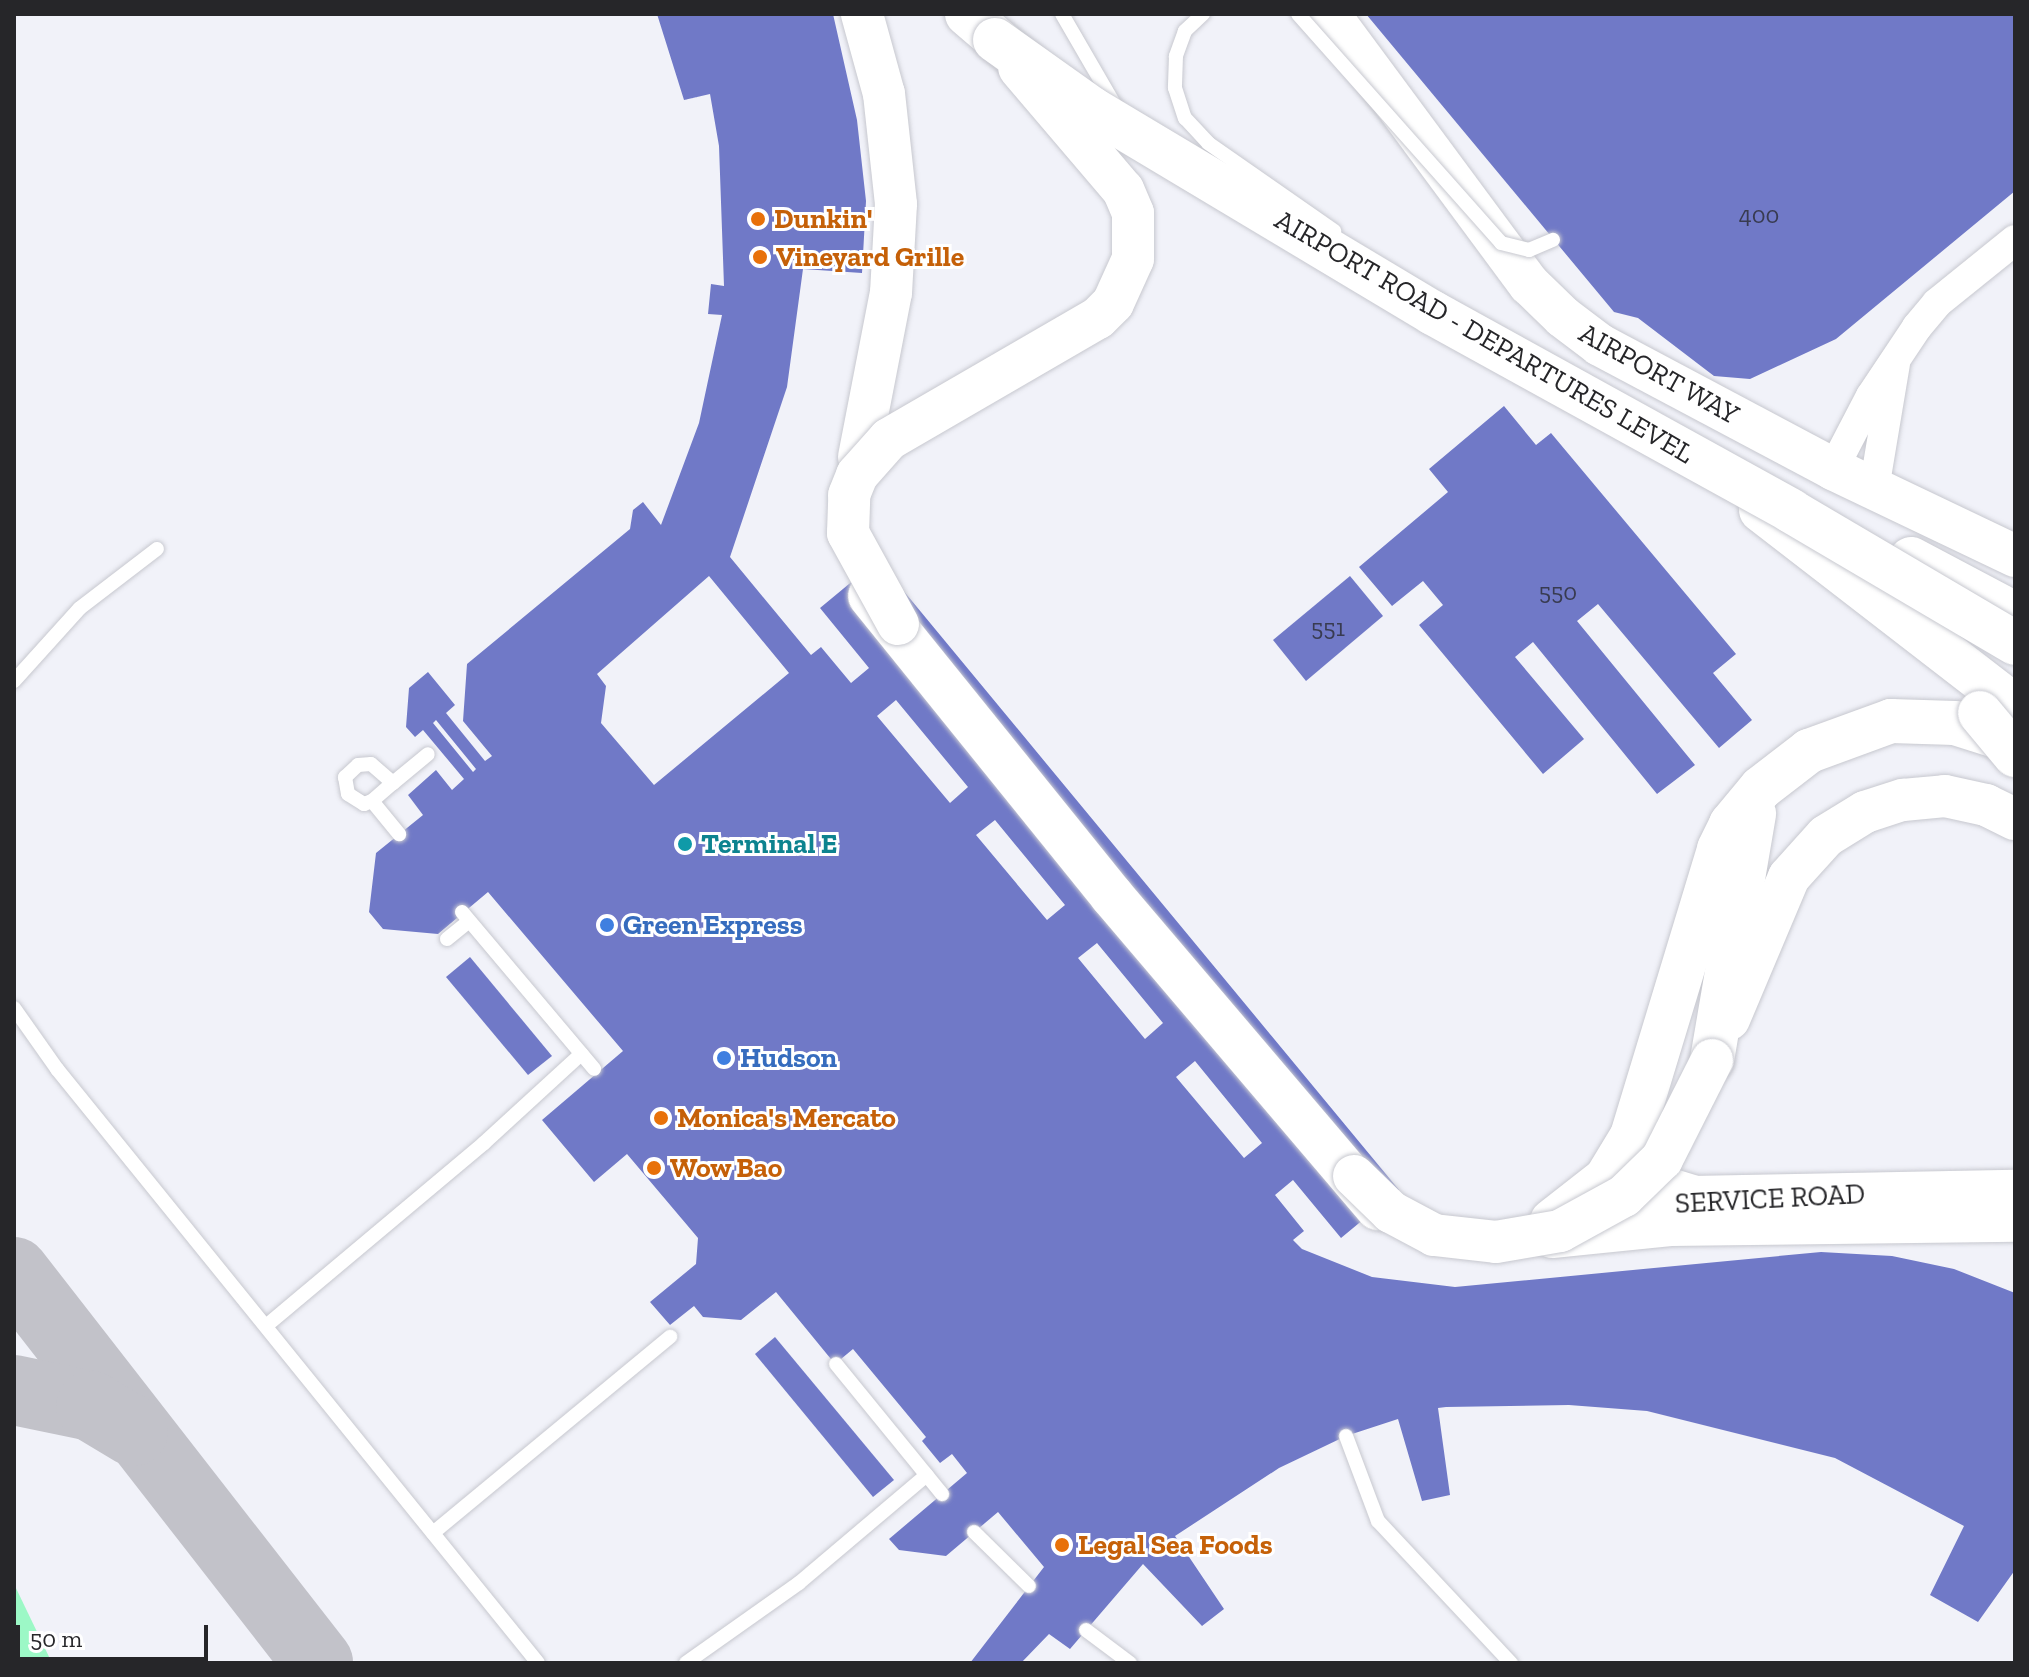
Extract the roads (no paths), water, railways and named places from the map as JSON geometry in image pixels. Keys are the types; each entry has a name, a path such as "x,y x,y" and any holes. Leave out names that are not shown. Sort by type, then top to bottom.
{"main road":[{"path":"862,14 884,94 896,216 888,315 859,457 849,476 839,523 844,548 865,590 1095,876 1359,1189 1388,1218 1441,1240 1494,1242 1649,1225 2015,1220"},
{"path":"1206,14 1193,28 1179,55 1175,84 1180,107 1194,131 1381,278"},
{"name":"AIRPORT WAY","path":"1329,14 1529,284 1572,325 1628,360 1833,469 2015,556"},
{"path":"976,23 1043,76 1134,134 1381,278 1648,426 2015,614"},
{"path":"976,23 1123,190 1133,213 1133,259 1113,303 1098,318 889,439 870,456 849,495 848,533 855,552 921,653 1365,1187 1391,1212 1434,1235 1496,1242 1529,1237 1602,1211 1643,1179 1680,1131 1789,877 1826,836 1865,812 1903,800 1945,796 1986,805 2015,819"},
{"name":"AIRPORT ROAD - DEPARTURES LEVEL","path":"976,23 1092,109 1433,313 1648,426 2015,643"},
{"path":"859,457 1078,332 1104,314 1117,294 1132,245 1130,215 1120,191 1043,76"},
{"path":"1648,426 1998,710 2015,740"},
{"path":"1998,710 2015,755"},
{"path":"1529,1237 1582,1201 1606,1179 1632,1136 1719,849 1735,817 1761,788 1809,751 1891,721 1955,723 2015,740"},
{"path":"1712,1060 1761,788"},
{"path":"1632,1136 1642,1175 1656,1186 1692,1197"},
{"name":"SERVICE ROAD","path":"1529,1237 1692,1197 2015,1191"}],"street":[{"path":"1833,469 1895,358 1937,303 2015,240"},
{"path":"1874,489 1895,358"}],"lane":[{"path":"1062,14 1134,134"},
{"path":"1206,14 1185,31 1176,56 1175,88 1185,118 1208,143 1322,221 1433,313"},
{"path":"1298,14 1501,243 1529,250 1553,240"},
{"path":"14,681 80,608 157,549"},
{"path":"393,783 371,764 350,769 345,777 348,794 355,802 372,801 428,754"},
{"path":"372,801 399,834"},
{"path":"447,939 466,916 594,1069"},
{"path":"14,1008 538,1663"},
{"path":"266,1326 484,1143 581,1054"},
{"path":"433,1533 670,1337"},
{"path":"836,1364 942,1494"},
{"path":"1346,1436 1378,1521 1511,1663"},
{"path":"686,1663 799,1583 927,1475"},
{"path":"974,1532 1029,1586"},
{"path":"1086,1630 1130,1663"}],"place":[{"name":"Dunkin'","path":"758,219"},
{"name":"Vineyard Grille","path":"760,257"},
{"name":"Terminal E","path":"685,844"},
{"name":"Green Express","path":"607,925"},
{"name":"Hudson","path":"724,1058"},
{"name":"Monica's Mercato","path":"661,1118"},
{"name":"Wow Bao","path":"654,1168"},
{"name":"Legal Sea Foods","path":"1062,1545"}]}
